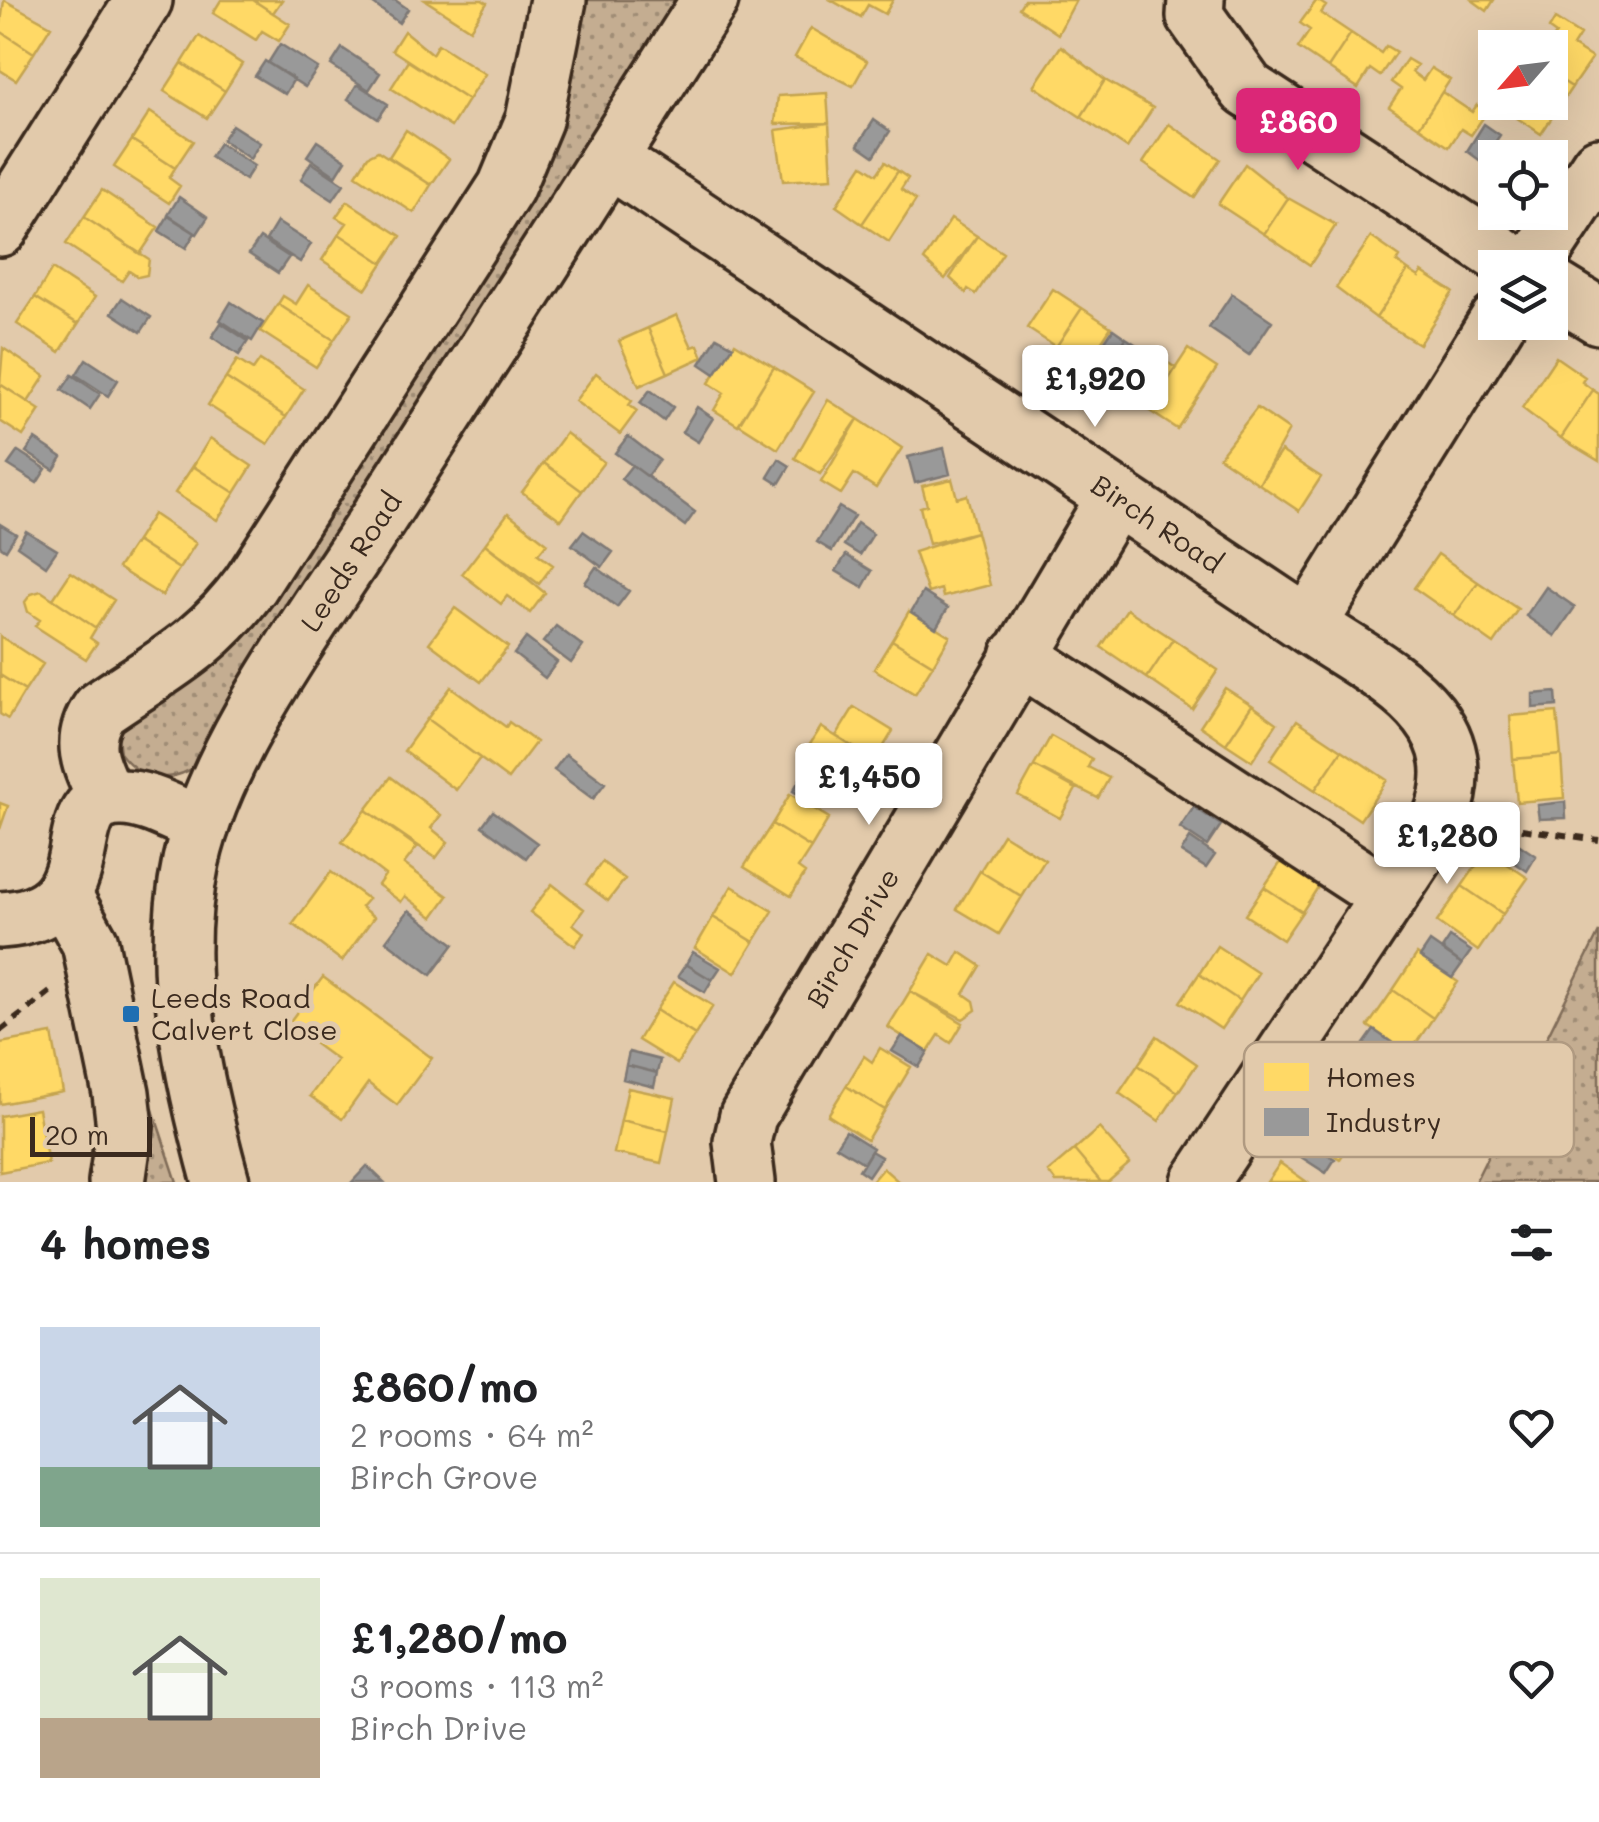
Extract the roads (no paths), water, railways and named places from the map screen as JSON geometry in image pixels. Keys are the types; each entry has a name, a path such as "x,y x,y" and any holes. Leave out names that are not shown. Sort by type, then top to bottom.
{"street":[{"path":"0,228 18,160 144,0"},
{"path":"107,800 87,756 90,722 100,709 197,646 226,618 262,568 506,187 534,120 558,0"},
{"name":"Leeds Road","path":"221,1182 187,1044 182,974 183,918 201,824 228,760 308,627 710,0"},
{"path":"1196,0 1195,16 1247,89 1493,250"},
{"name":"Birch Road","path":"609,159 1308,625"},
{"path":"1544,250 1599,166"},
{"path":"1568,297 1599,316"},
{"path":"1293,1042 1441,818 1450,793 1452,766 1447,741 1434,718 1415,698 1308,625 1487,340"},
{"name":"Birch Drive","path":"747,1182 742,1142 748,1116 1116,496"},
{"path":"1019,656 1389,897"},
{"path":"0,920 38,914 64,896 72,882 80,827 86,815 107,800 134,800 201,824"},
{"path":"64,896 90,943 121,1093 125,1128 117,1182"},
{"path":"1200,1182 1244,1116"}],"place":[{"name":"Leeds Road Calvert Close","path":"131,1014"}]}
